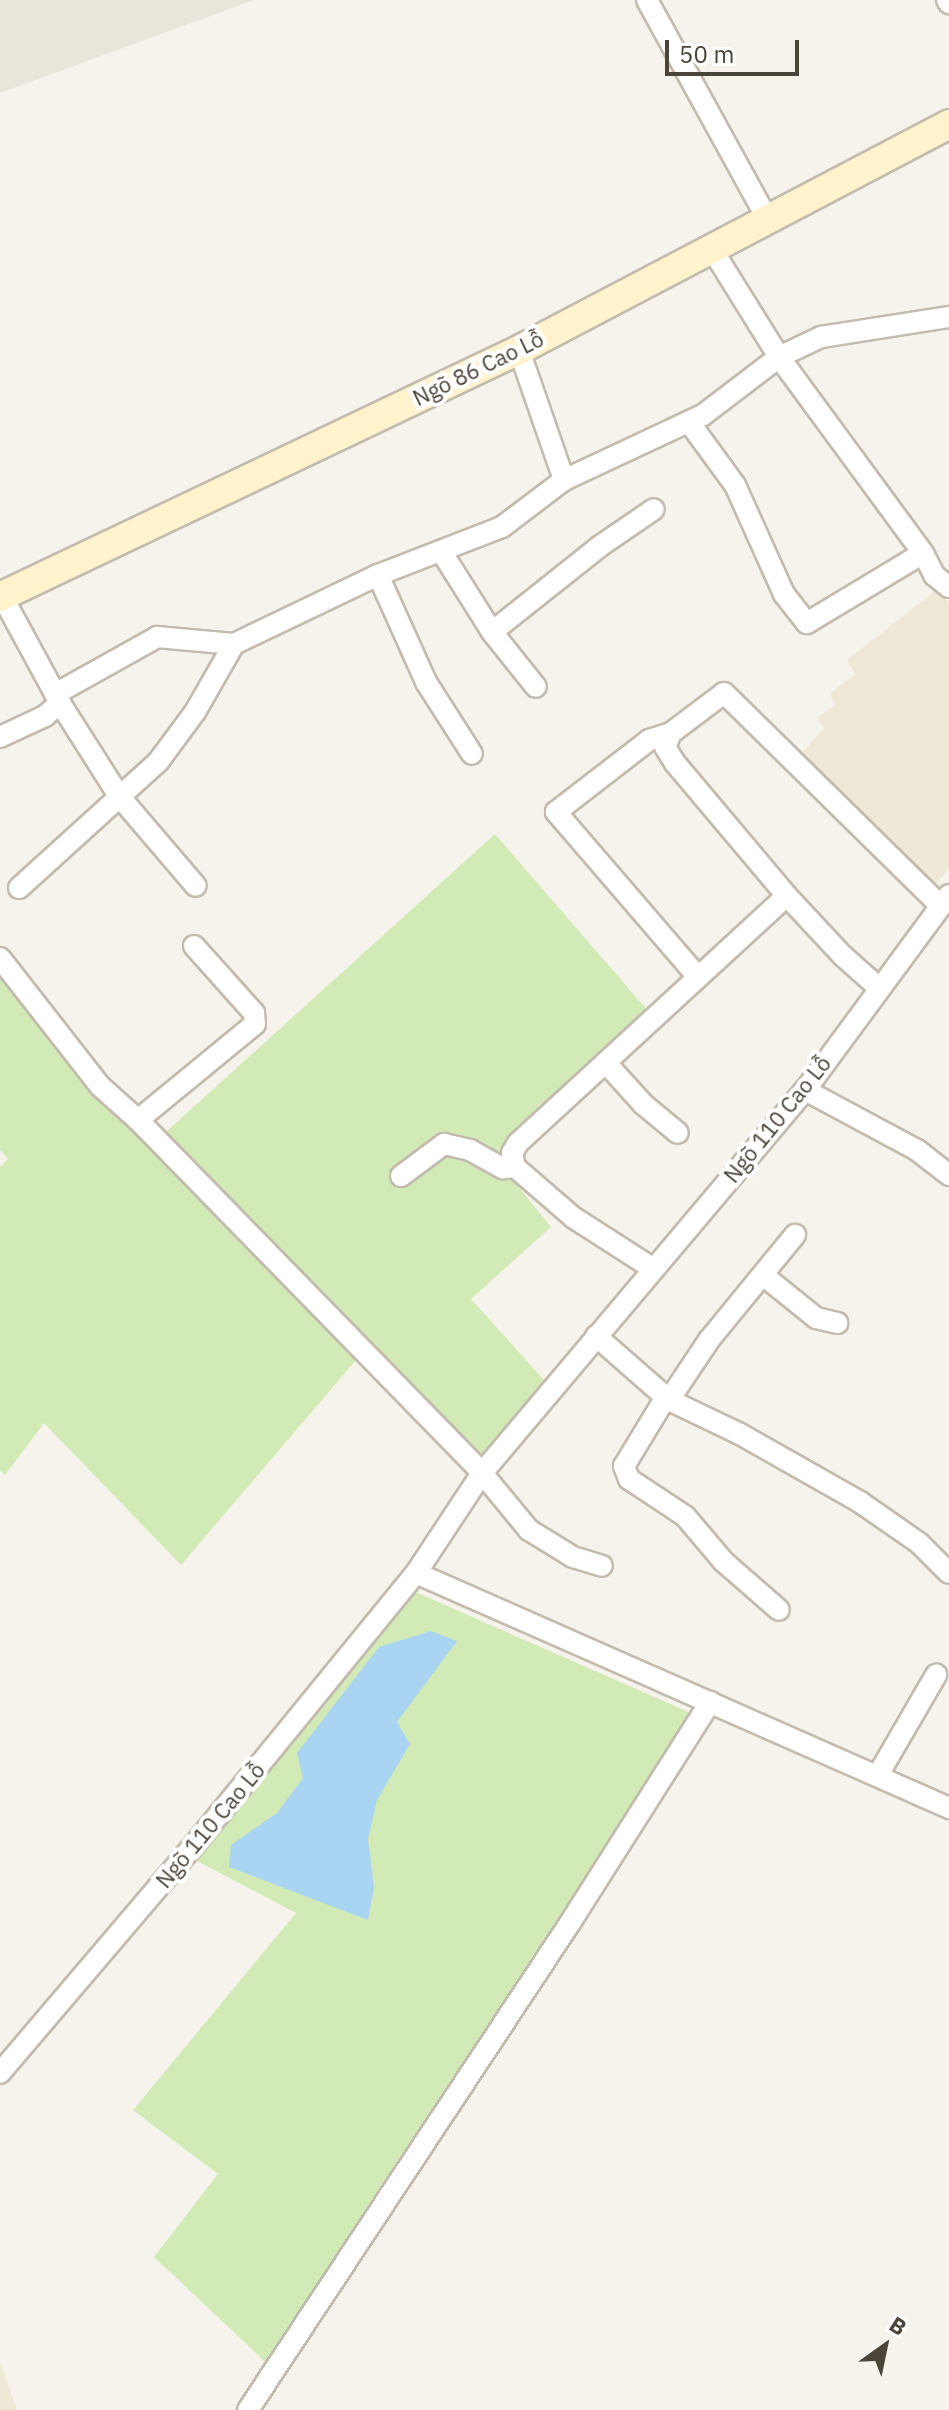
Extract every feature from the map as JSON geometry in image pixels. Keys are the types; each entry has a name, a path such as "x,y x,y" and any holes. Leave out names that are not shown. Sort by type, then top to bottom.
{"street":[{"path":"647,0 767,218"},
{"name":"Ngõ 86 Cao Lỗ","path":"1,597 519,350 710,246 949,124"},
{"path":"710,246 779,357 923,553 944,576"},
{"path":"0,737 45,716 58,698 157,637 234,644 378,575 502,527 564,480 689,422 779,357 821,337 949,317"},
{"path":"519,350 564,480"},
{"path":"689,422 735,485 784,594 807,623 923,553"},
{"path":"492,632 600,546 654,509"},
{"path":"441,551 492,632 536,687"},
{"path":"378,575 426,682 472,754"},
{"path":"1,597 58,698 119,796 196,886"},
{"path":"19,888 158,762 195,712 234,644"},
{"path":"698,977 556,812 649,740 671,733 724,693 945,900"},
{"path":"671,733 665,747 675,763 787,896 843,956 878,987"},
{"path":"652,1268 574,1218 515,1167 512,1153 518,1143 787,896"},
{"name":"Ngõ 110 Cao Lỗ","path":"0,2073 190,1850 416,1573 482,1473 805,1090 945,900"},
{"path":"138,1120 255,1024 254,1013 194,946"},
{"path":"0,958 100,1086 138,1120 482,1473 529,1530 573,1557 602,1566"},
{"path":"606,1063 643,1104 678,1133"},
{"path":"805,1090 917,1150 949,1175"},
{"path":"401,1176 444,1144 470,1150 503,1168 515,1167"},
{"path":"779,1610 723,1561 685,1516 629,1479 624,1466 709,1340 795,1235"},
{"path":"764,1276 816,1318 837,1323"},
{"path":"596,1336 667,1399 740,1434 860,1502 919,1543 949,1573"},
{"path":"416,1573 949,1808"},
{"path":"878,1775 936,1675"},
{"path":"248,2410 570,1923 710,1702"}],"shaded area":[{"path":"0,0 254,0 0,93"},
{"path":"935,591 949,602 949,869 931,889 799,756 824,728 817,718 835,705 830,694 855,674 847,660"},
{"path":"0,2361 17,2410 0,2410"}],"green space":[{"path":"495,834 654,1018 503,1168 551,1227 471,1299 552,1389 477,1467 363,1352 181,1565 44,1423 5,1475 0,1470 0,1167 8,1159 0,1150 0,961 157,1140"},
{"path":"404,1587 700,1717 275,2371 154,2257 218,2174 133,2110 296,1913 186,1855"}],"water":[{"path":"431,1631 457,1641 397,1722 410,1744 377,1800 368,1839 374,1887 368,1920 229,1867 231,1845 277,1813 303,1778 297,1753 379,1647"}]}
